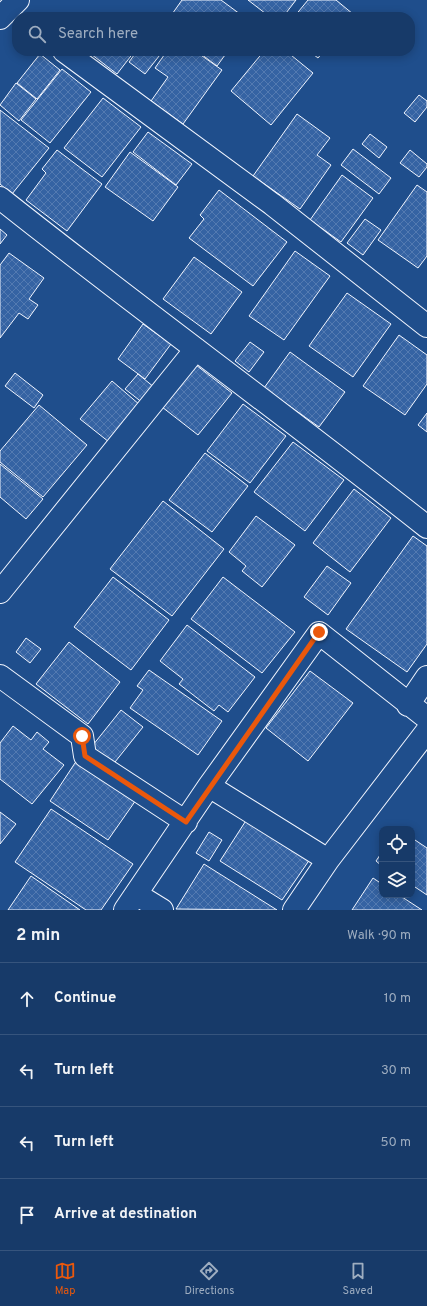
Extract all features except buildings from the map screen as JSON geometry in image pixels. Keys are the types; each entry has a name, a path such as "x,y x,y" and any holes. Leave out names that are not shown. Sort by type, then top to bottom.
{"street":[{"path":"71,56 272,204 427,326"},
{"path":"0,198 427,527"},
{"path":"0,592 196,349"},
{"path":"162,910 131,902 209,786 319,632 408,705 427,718"},
{"path":"0,676 82,736 85,756 186,822"},
{"path":"408,705 427,677"},
{"path":"294,910 328,860 427,731"},
{"path":"209,786 328,860"}],"route":[{"path":"82,736 85,756 186,822 209,786 319,632"}]}
